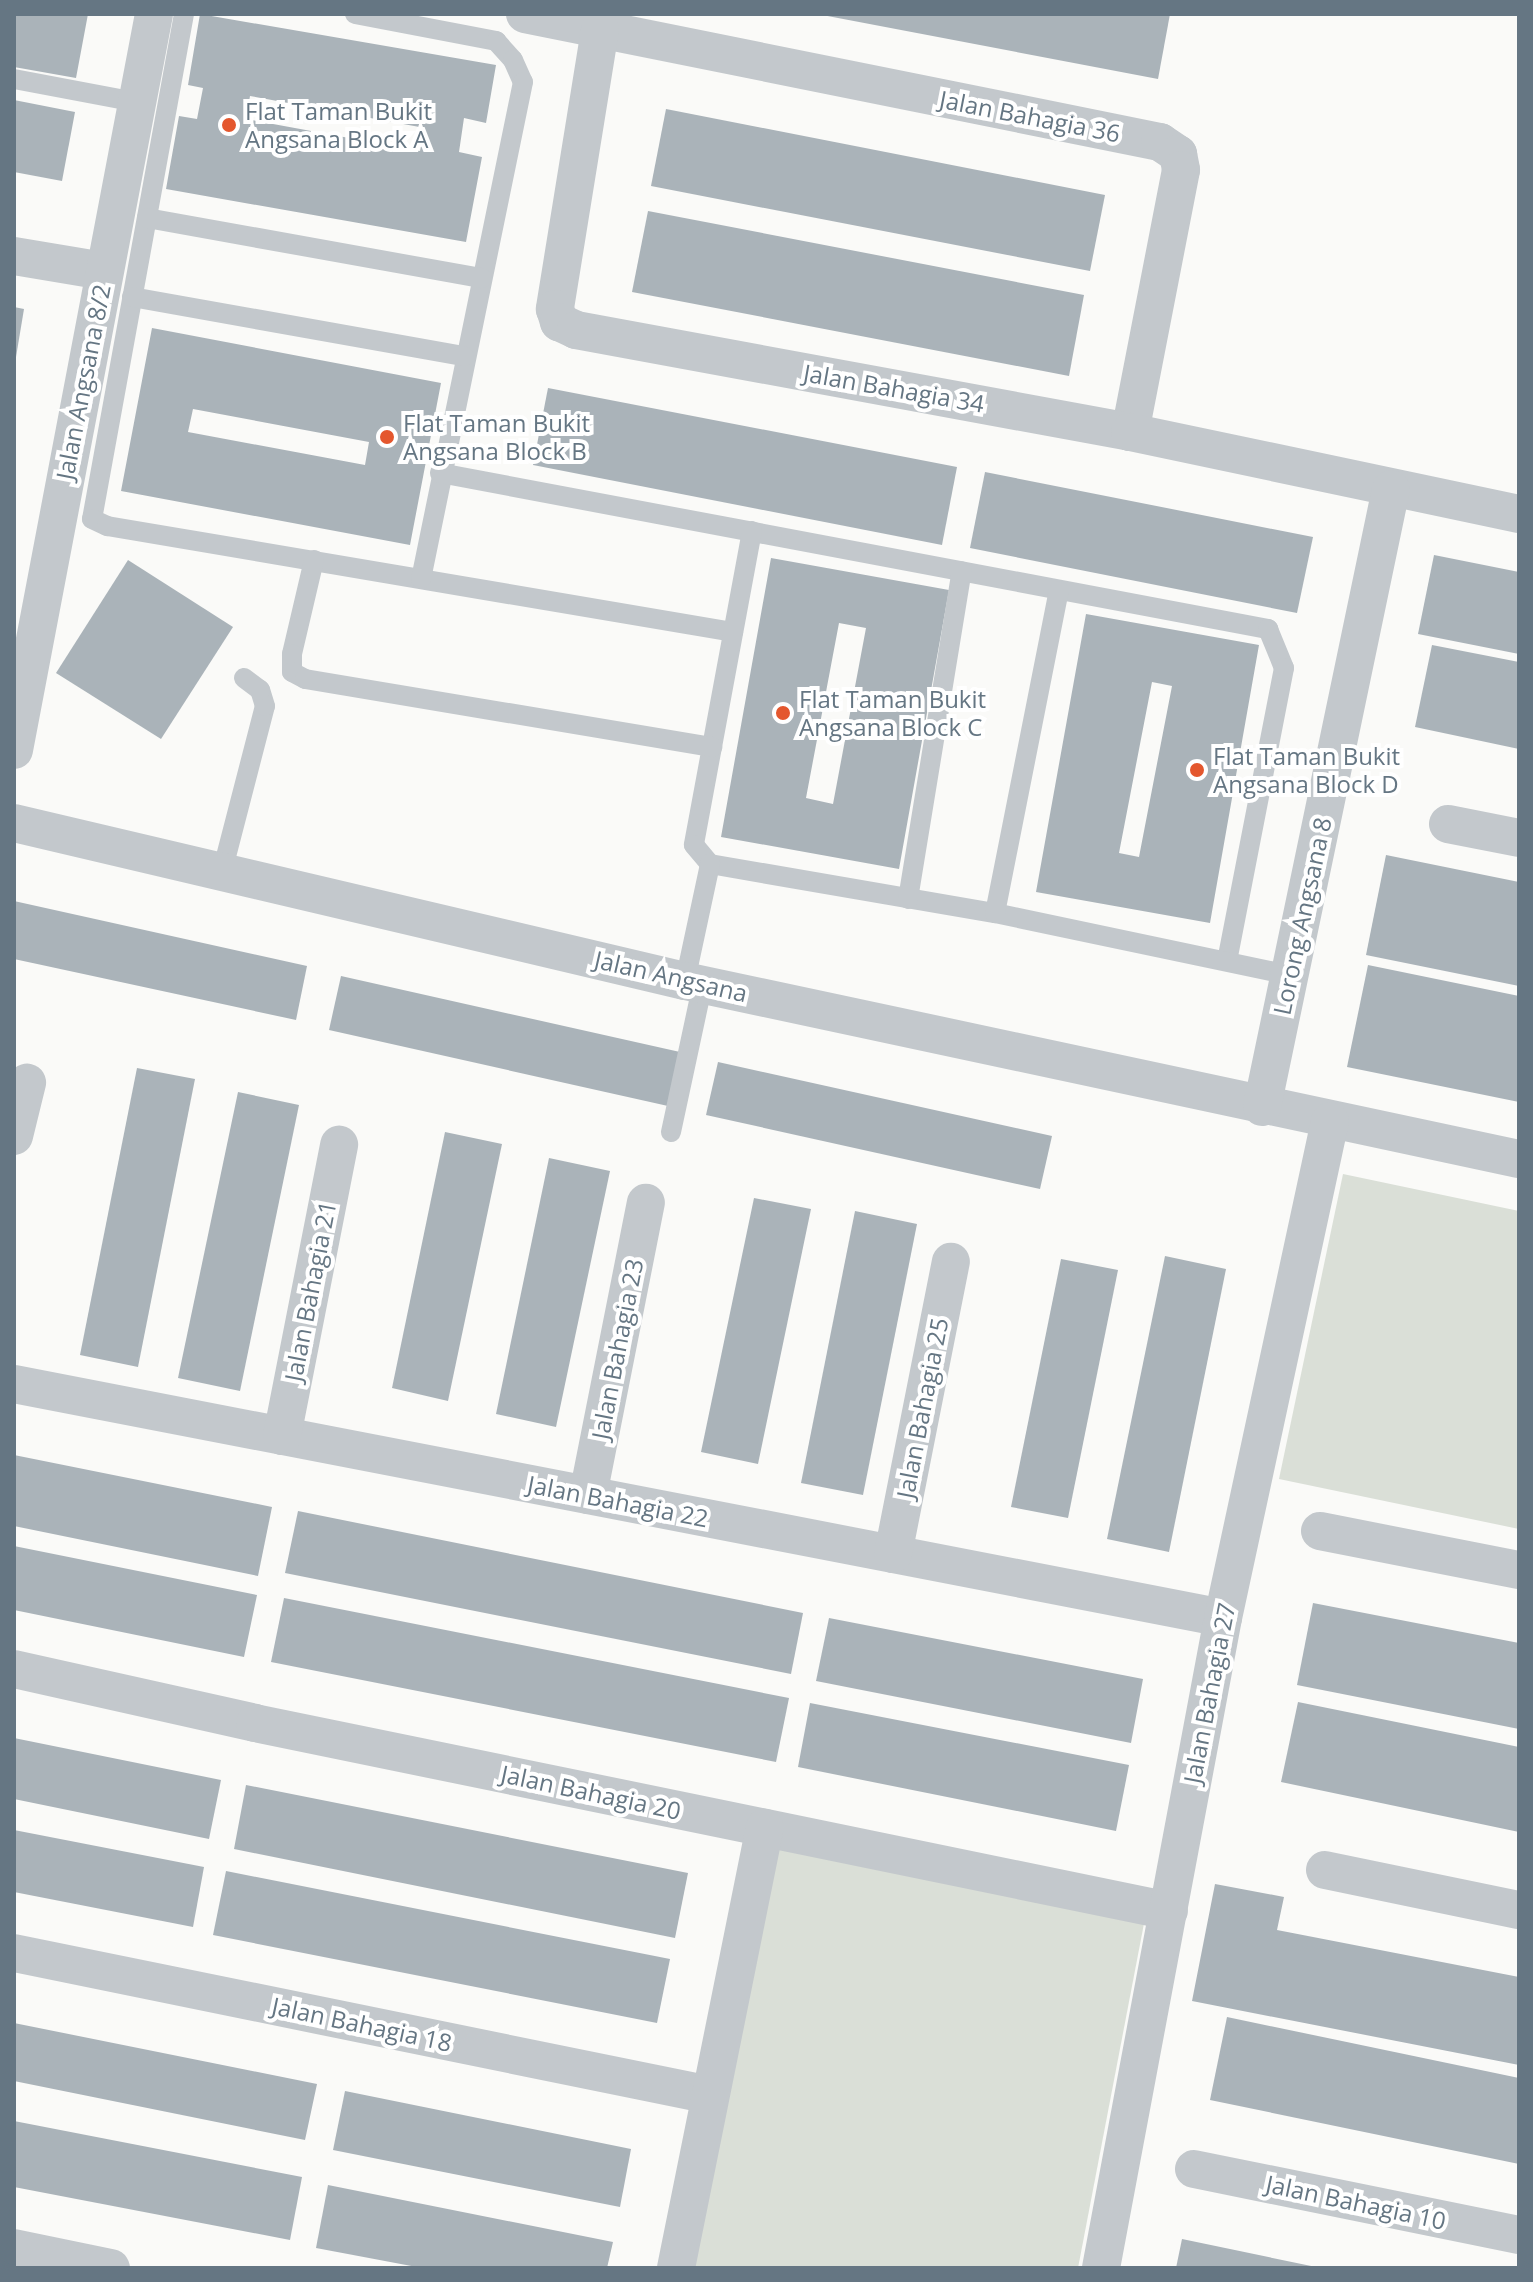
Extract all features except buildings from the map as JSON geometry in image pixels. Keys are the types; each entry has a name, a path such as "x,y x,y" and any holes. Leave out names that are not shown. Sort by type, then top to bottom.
{"street":[{"name":"Jalan Angsana 8/2","path":"14,750 154,14"},
{"path":"525,14 600,30"},
{"name":"Jalan Bahagia 36","path":"600,30 1160,142 1178,154 1181,170 1130,432"},
{"name":"Jalan Bahagia 34","path":"600,30 555,309 559,322 576,330 1130,432 1519,514"},
{"path":"14,256 104,271"},
{"name":"Lorong Angsana 8","path":"1262,1107 1391,489"},
{"name":"Jalan Angsana","path":"14,823 694,982 1262,1107 1519,1159"},
{"path":"1448,824 1519,838"},
{"path":"14,1136 27,1083"},
{"name":"Jalan Bahagia 27","path":"1101,2268 1223,1618 1330,1121"},
{"name":"Jalan Bahagia 21","path":"282,1436 339,1145"},
{"name":"Jalan Bahagia 23","path":"588,1495 646,1203"},
{"name":"Jalan Bahagia 25","path":"893,1554 951,1262"},
{"name":"Jalan Bahagia 22","path":"14,1384 1223,1618"},
{"path":"1320,1531 1519,1570"},
{"name":"Jalan Bahagia 20","path":"14,1669 1169,1911"},
{"path":"676,2268 765,1828"},
{"path":"1325,1870 1519,1910"},
{"name":"Jalan Bahagia 18","path":"14,1953 710,2095"},
{"name":"Jalan Bahagia 10","path":"1194,2169 1519,2235"},
{"path":"14,2248 111,2268"}],"lane":[{"path":"184,14 92,519 107,526 733,632"},
{"path":"355,14 496,41 513,60 523,82 464,356 421,579"},
{"path":"14,79 136,102"},
{"path":"147,218 482,278"},
{"path":"132,297 464,356"},
{"path":"440,473 1268,629 1279,648 1284,668 1227,960"},
{"path":"752,531 694,845 710,864 995,913 1290,975"},
{"path":"314,560 292,654 292,672 305,679 712,747"},
{"path":"908,899 962,571"},
{"path":"995,913 1059,591"},
{"path":"222,872 265,706 260,690 244,678"},
{"path":"671,1132 710,864"}],"shaded area":[{"path":"1343,1174 1519,1211 1519,1529 1279,1479"},
{"path":"779,1835 1146,1913 1078,2268 693,2268"}],"place":[{"name":"Flat Taman Bukit Angsana Block A","path":"229,125"},
{"name":"Flat Taman Bukit Angsana Block B","path":"387,437"},
{"name":"Flat Taman Bukit Angsana Block C","path":"783,713"},
{"name":"Flat Taman Bukit Angsana Block D","path":"1197,770"}]}
